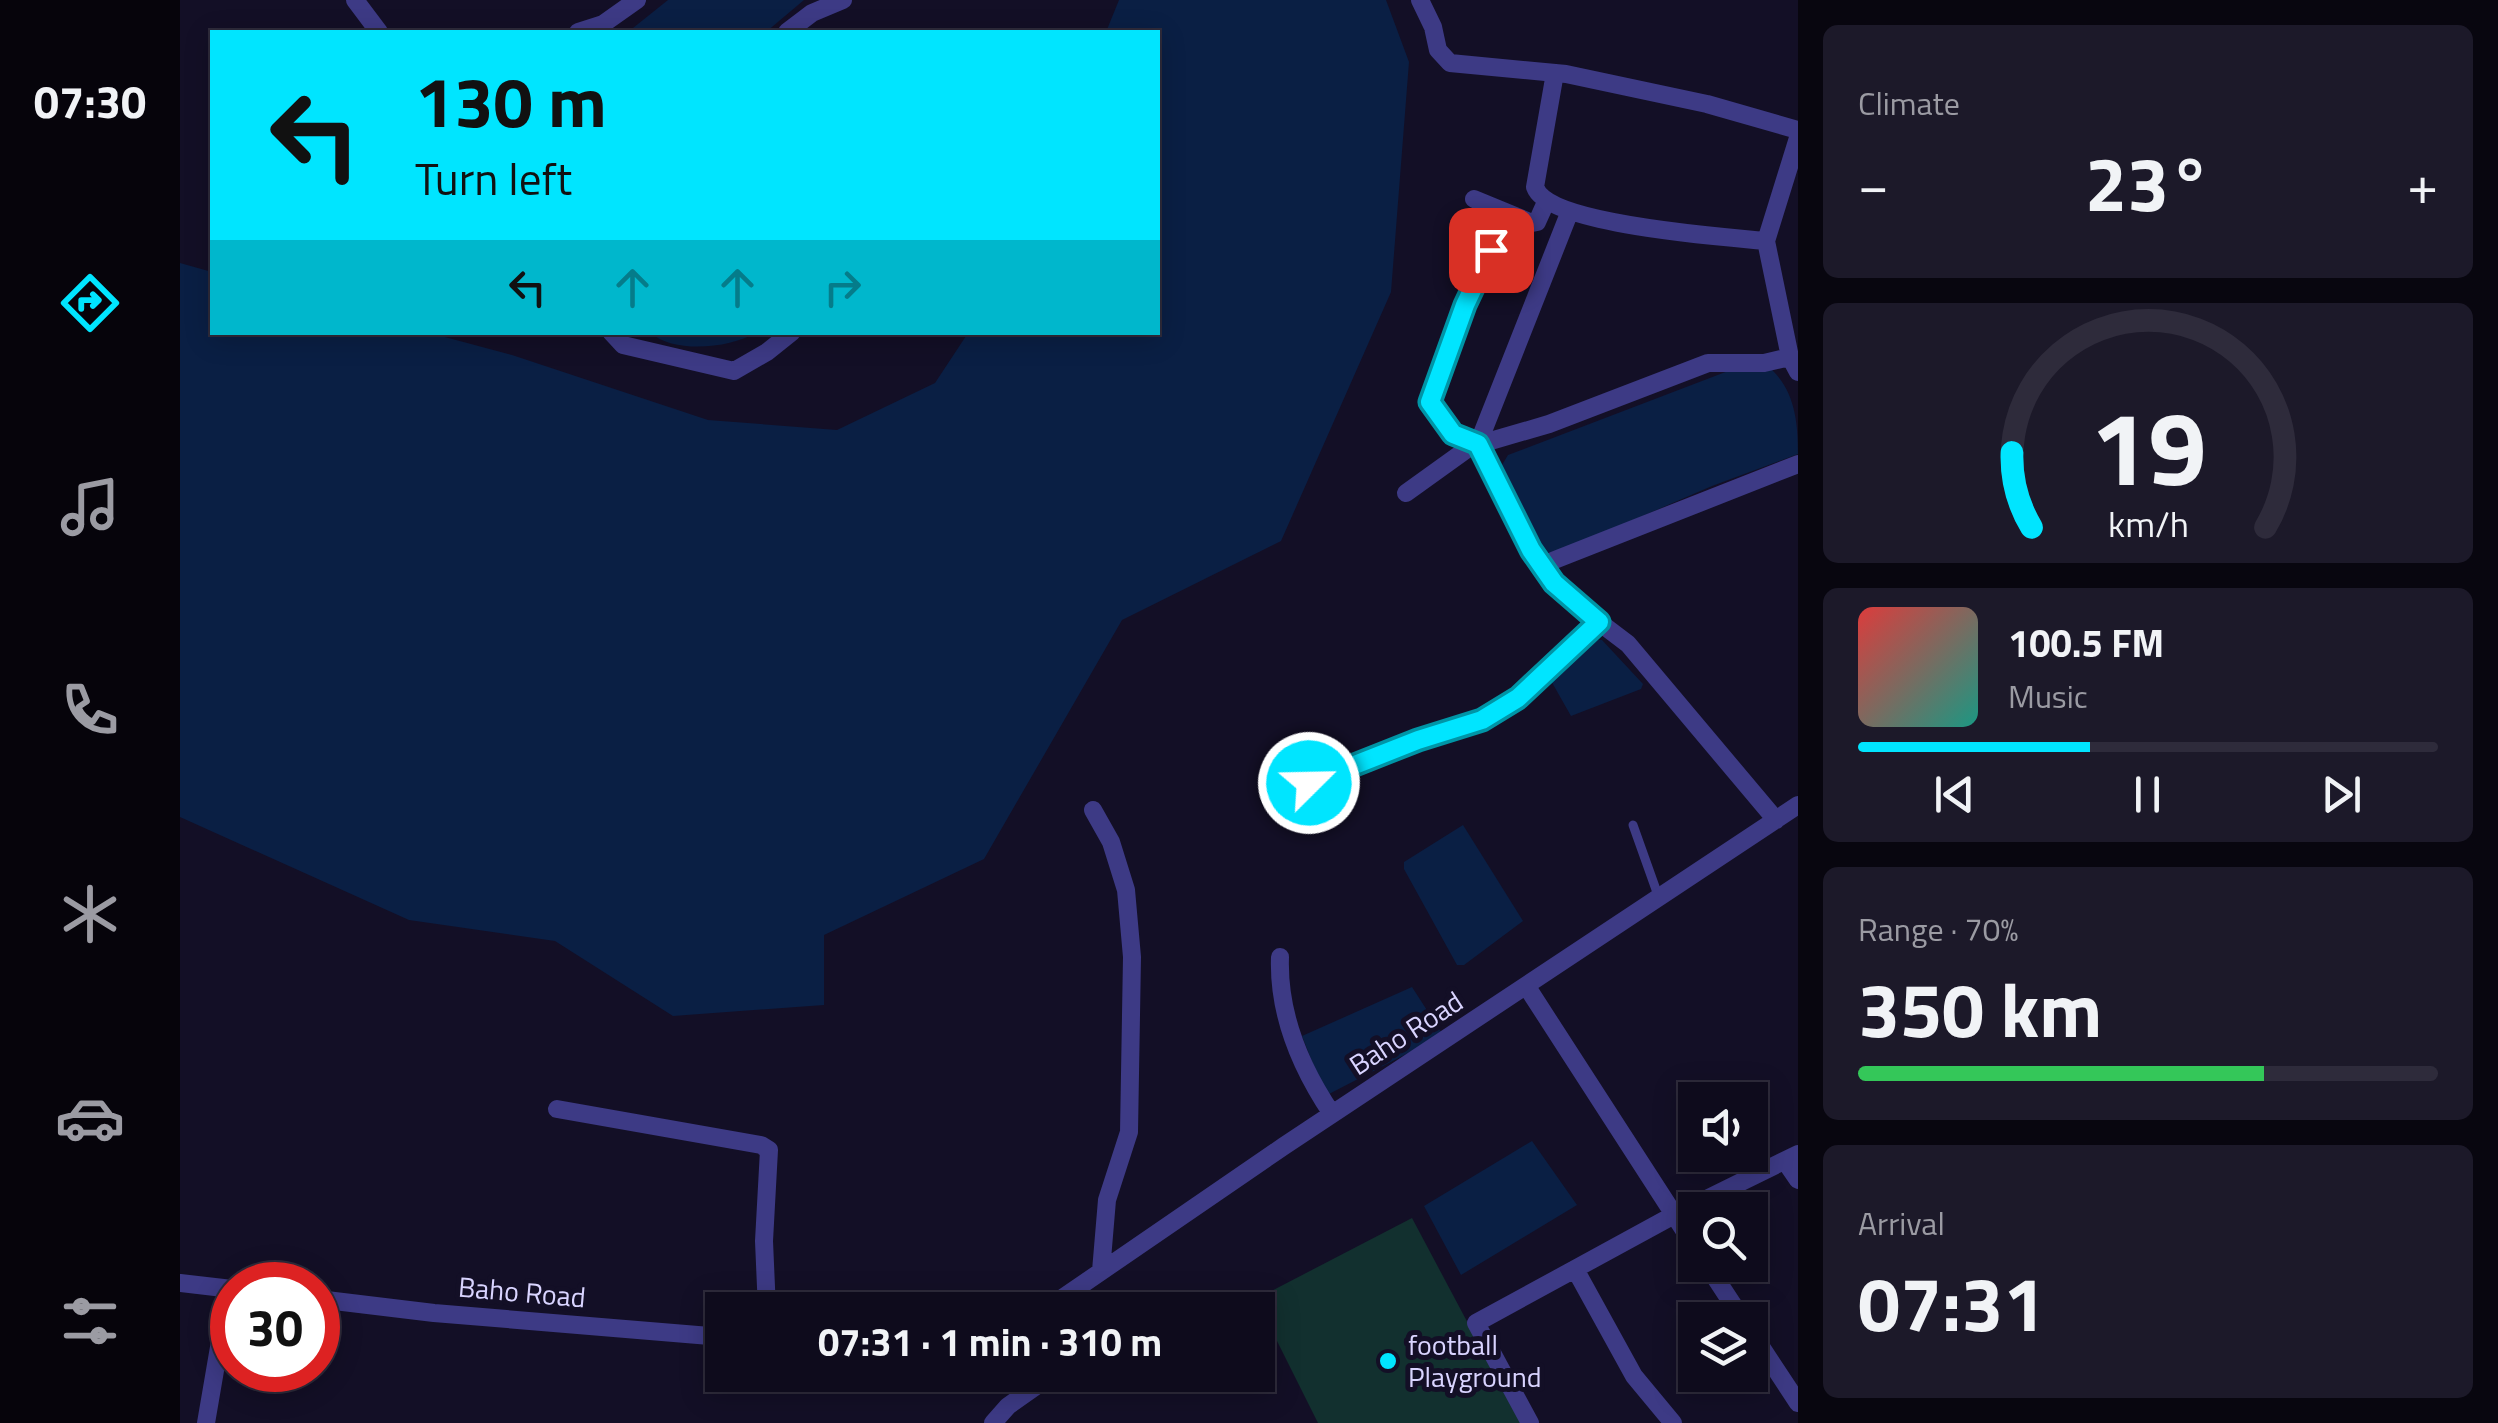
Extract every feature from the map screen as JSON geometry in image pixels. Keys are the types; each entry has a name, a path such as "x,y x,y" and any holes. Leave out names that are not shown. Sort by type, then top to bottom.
{"street":[{"path":"355,0 378,30"},
{"path":"584,30 603,24 636,0"},
{"path":"790,30 812,13 843,0"},
{"path":"1420,0 1433,27 1438,50 1450,63 1554,73 1707,104 1798,130"},
{"path":"1554,73 1535,176 1536,194 1546,202 1584,216 1766,242"},
{"path":"1406,493 1478,444 1566,418 1708,363 1794,365 1766,242 1798,138"},
{"path":"1474,199 1532,223 1546,202"},
{"path":"1478,444 1570,211"},
{"path":"1491,250 1465,305 1430,402 1453,434 1478,444 1554,583 1628,644 1776,820"},
{"path":"614,335 623,345 734,371 788,335"},
{"path":"1542,565 1798,464"},
{"path":"1309,783 1482,720 1518,698 1599,622"},
{"name":"Baho Road","path":"1071,1292 1798,805"},
{"path":"1092,810 1111,842 1126,890 1132,957 1129,1132 1107,1200 1101,1271"},
{"path":"1280,957 1279,987 1294,1037 1332,1114"},
{"path":"1526,987 1678,1221"},
{"path":"558,1109 769,1150 764,1241 766,1292"},
{"path":"1530,1423 1476,1323 1674,1215 1791,1157 1798,1180"},
{"path":"1574,1269 1634,1376 1673,1423"},
{"path":"180,1284 210,1287"},
{"name":"Baho Road","path":"340,1301 705,1335"},
{"path":"1768,1357 1798,1403"},
{"path":"206,1423 212,1392"},
{"path":"993,1423 1028,1392"}],"lane":[{"path":"1633,825 1659,898"}],"green space":[{"name":"football Playground","path":"1412,1218 1521,1423 1318,1423 1275,1337 1275,1292 1269,1292"}],"water":[{"path":"668,0 804,0 768,30 630,30"},
{"path":"1119,0 1386,0 1409,62 1391,292 1281,541 1122,620 984,859 824,935 824,1005 673,1016 555,941 409,920 180,817 180,263 210,271 210,335 437,335 512,355 708,420 837,430 935,383 967,335 1160,335 1160,30 1107,30"},
{"path":"654,335 751,335 703,346 661,340"},
{"path":"1764,363 1788,392 1797,428 1798,454 1566,549 1541,554 1531,550 1502,465 1508,455 1736,368"},
{"path":"1592,640 1602,640 1643,684 1641,689 1571,716 1550,679"},
{"path":"1463,825 1523,921 1464,965 1457,965 1404,869 1404,862"},
{"path":"1412,987 1443,1035 1329,1094 1320,1082 1302,1036"},
{"path":"1532,1141 1577,1205 1461,1275 1424,1206"}],"place":[{"name":"football Playground","path":"1388,1361"}],"route":[{"path":"1309,783 1448,729 1482,720 1518,698 1599,622 1554,583 1531,550 1478,444 1453,434 1430,402 1465,305 1491,250"}]}
